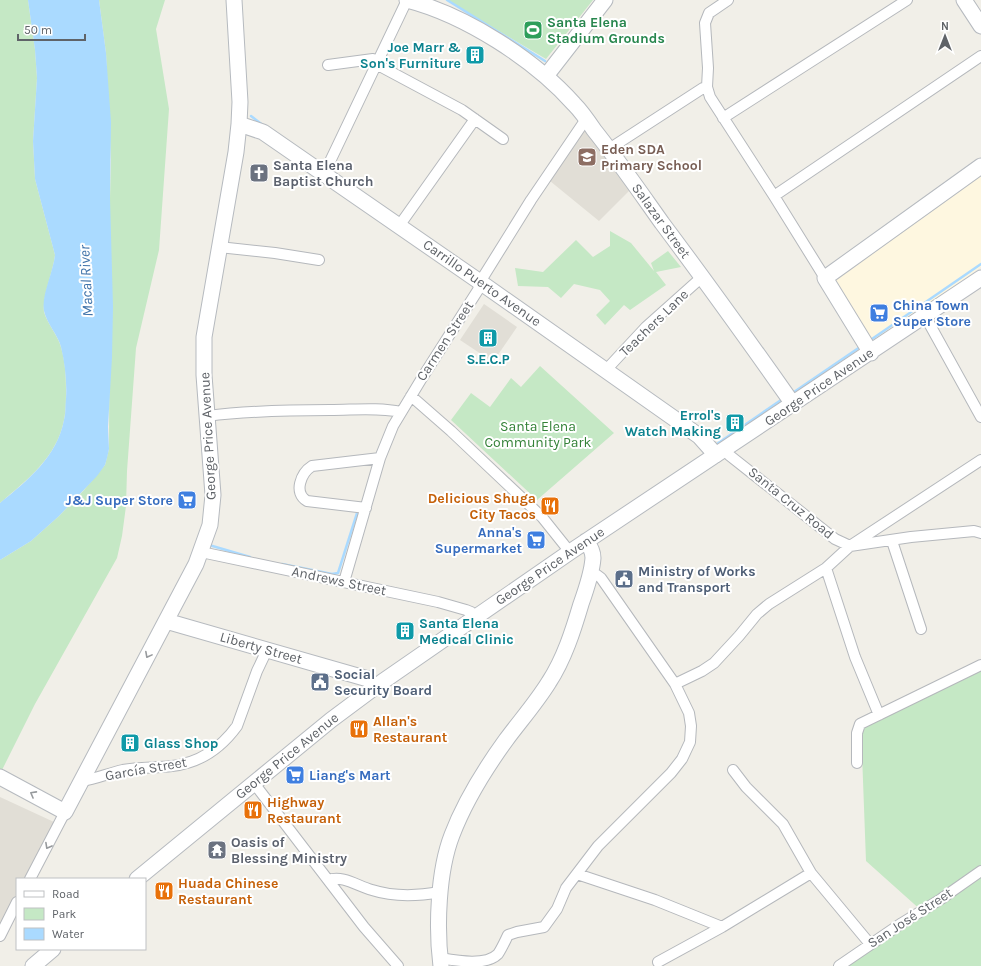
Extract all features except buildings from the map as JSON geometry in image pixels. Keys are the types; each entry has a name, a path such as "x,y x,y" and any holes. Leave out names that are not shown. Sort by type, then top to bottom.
{"main road":[{"name":"George Price Avenue","path":"65,812 201,552 210,525 213,495 204,375 204,337 239,128 240,102 234,0"},
{"name":"Salazar Street","path":"407,0 423,2 517,54 546,76 575,104 794,404"},
{"path":"546,76 605,0"},
{"path":"964,0 981,26"},
{"name":"Carrillo Puerto Avenue","path":"239,128 263,132 399,226 693,442 716,455"},
{"name":"Carrillo Puerto Avenue","path":"239,128 261,140 606,370 699,436 716,455"},
{"path":"870,353 825,278 981,166"},
{"name":"George Price Avenue","path":"138,878 253,782 331,720 474,617 981,278"},
{"path":"440,962 440,892 446,854 452,834 479,780 549,683 555,672 573,630 590,573 593,557 586,541"},
{"name":"Liberty Street","path":"166,621 368,679 375,688"},
{"path":"0,777 65,812"},
{"path":"33,966 52,950"}],"street":[{"path":"324,174 407,0"},
{"path":"728,0 709,13 705,23 708,68 707,87 710,97 825,278"},
{"path":"723,118 907,0"},
{"path":"774,196 981,56"},
{"path":"328,65 373,59 476,119 503,139"},
{"path":"609,149 703,88 707,87"},
{"path":"399,226 476,119"},
{"name":"Carmen Street","path":"344,582 380,458 393,426 531,200 586,119"},
{"path":"220,247 319,260"},
{"name":"Teachers Lane","path":"606,370 646,327 702,277"},
{"path":"925,316 981,417"},
{"path":"411,396 451,431 542,517 570,552"},
{"path":"207,416 316,410 377,409 401,412"},
{"name":"Santa Cruz Road","path":"716,455 729,454 835,539 850,546 911,537 974,531 981,533"},
{"path":"366,508 307,501 302,498 299,487 305,472 312,466 380,458"},
{"path":"675,684 702,671 714,663 757,614 769,604 826,568 850,546 981,460"},
{"path":"892,541 921,629"},
{"name":"Andrews Street","path":"201,552 452,605 471,612 474,617"},
{"path":"826,568 854,657 879,715"},
{"path":"440,962 468,964 490,963 498,954 508,935 544,927 557,909 566,888 598,846 666,778 682,758 690,742 691,726 689,713 675,684 601,578 590,573"},
{"name":"García Street","path":"82,781 124,770 179,765 204,757 212,752 232,734 237,726 257,671 268,650"},
{"path":"857,762 856,733 860,724 981,665"},
{"path":"733,770 746,787 783,824 811,873 870,944"},
{"path":"253,782 364,927 398,966"},
{"name":"George Price Avenue","path":"31,878 65,812"},
{"name":"San José Street","path":"839,966 981,871"},
{"path":"658,962 722,927 811,873"},
{"path":"577,874 655,900 722,927"},
{"path":"328,880 333,878 342,878 372,890 398,894 425,894 440,892"},
{"path":"0,936 16,904"}],"shaded area":[{"name":"Eden SDA Primary School","path":"588,130 632,188 599,221 550,181 582,132"},
{"path":"981,167 981,267 866,348 825,278"},
{"path":"484,304 517,327 493,362 460,340"},
{"path":"0,797 54,822 26,878 16,878 16,896 0,928"}],"green space":[{"path":"0,0 28,0 35,50 37,78 33,141 35,179 55,255 46,292 44,312 62,350 66,379 66,409 60,433 48,456 40,467 0,503"},
{"path":"99,0 165,0 156,29 169,109 159,250 136,348 127,471 126,506 117,558 35,704 0,774 0,560 31,541 59,516 105,465 109,449 111,160 106,53"},
{"name":"Santa Elena Stadium Grounds","path":"446,0 593,0 546,59"},
{"path":"610,231 631,243 654,271 651,263 668,251 681,267 656,272 666,285 630,310 624,305 605,325 596,315 610,301 600,290 574,284 561,298 548,287 518,286 515,268 543,272 576,240 593,257 610,246"},
{"name":"Santa Elena Community Park","path":"540,366 614,433 537,500 451,420 471,393 490,407 511,378 521,387"},
{"path":"981,669 981,966 844,966 923,912 866,861 861,727"}],"water":[{"name":"Macal River","path":"28,0 99,0 106,53 111,122 110,198 113,307 108,427 109,449 105,465 97,476 59,516 31,541 0,560 0,503 30,477 48,457 55,445 65,417 66,399 64,360 61,347 44,311 44,298 55,255 35,179 33,141 37,78 35,50"}],"waterway":[{"path":"447,0 545,61"},
{"path":"251,116 264,126"},
{"path":"869,341 981,264"},
{"path":"794,392 860,347"},
{"path":"714,446 781,400"},
{"path":"282,564 332,574 338,573 358,510"},
{"path":"209,545 250,557"}],"place":[{"name":"Santa Elena Stadium Grounds","path":"533,30"},
{"name":"Joe Marr & Son's Furniture","path":"475,55"},
{"name":"Eden SDA Primary School","path":"587,157"},
{"name":"Santa Elena Baptist Church","path":"259,173"},
{"name":"China Town Super Store","path":"879,313"},
{"name":"S.E.C.P","path":"488,338"},
{"name":"Errol's Watch Making","path":"735,423"},
{"name":"J&J Super Store","path":"187,500"},
{"name":"Delicious Shuga City Tacos","path":"550,506"},
{"name":"Anna's Supermarket","path":"536,540"},
{"name":"Ministry of Works and Transport","path":"624,579"},
{"name":"Santa Elena Medical Clinic","path":"405,631"},
{"name":"Social Security Board","path":"320,682"},
{"name":"Allan's Restaurant","path":"359,729"},
{"name":"Glass Shop","path":"130,743"},
{"name":"Liang's Mart","path":"295,775"},
{"name":"Highway Restaurant","path":"253,810"},
{"name":"Oasis of Blessing Ministry","path":"217,850"},
{"name":"Huada Chinese Restaurant","path":"164,891"}]}
